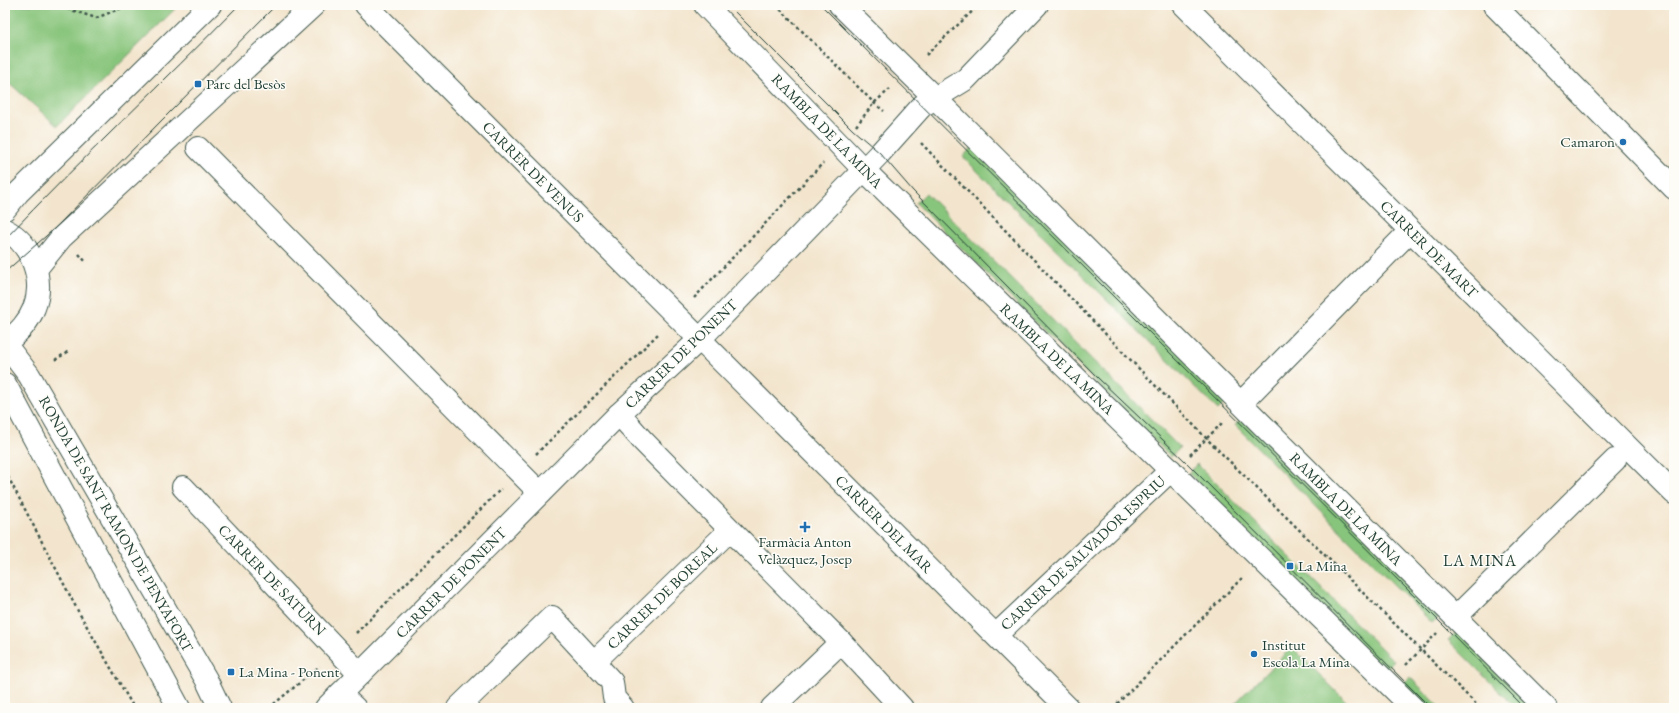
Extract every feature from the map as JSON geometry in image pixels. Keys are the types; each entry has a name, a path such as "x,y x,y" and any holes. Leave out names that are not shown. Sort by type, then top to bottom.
{"street":[{"path":"5,209 18,193 210,5"},
{"path":"36,269 61,238 314,5"},
{"name":"CARRER DE VENUS","path":"366,5 699,340"},
{"name":"RAMBLA DE LA MINA","path":"705,5 863,169 1413,708"},
{"name":"RAMBLA DE LA MINA","path":"840,5 1546,708"},
{"name":"CARRER DE PONENT","path":"340,703 360,674 619,414 699,340 905,126 922,106 966,79 1037,5"},
{"name":"CARRER DE MART","path":"1184,5 1674,493"},
{"path":"1494,5 1674,188"},
{"path":"198,148 540,493"},
{"path":"5,230 10,232 26,248 36,269 38,286 34,308 23,328 5,344"},
{"path":"1241,404 1410,231"},
{"name":"CARRER DEL MAR","path":"699,340 1066,707"},
{"name":"RONDA DE SANT RAMON DE PENYAFORT","path":"5,344 29,375 206,679 220,708"},
{"name":"RONDA DE SANT RAMON DE PENYAFORT","path":"5,384 179,708"},
{"path":"619,414 649,447 841,642 902,708"},
{"path":"1460,613 1615,460"},
{"name":"CARRER DE SALVADOR ESPRIU","path":"996,636 1171,470"},
{"name":"CARRER DE SATURN","path":"183,487 360,674"},
{"name":"CARRER DE BOREAL","path":"594,662 730,530"},
{"path":"458,708 552,617 612,682 614,698 623,708"},
{"path":"772,708 841,642"}],"path":[{"path":"56,5 96,18 129,5"},
{"path":"776,5 874,103 905,126 1207,439 1480,708"},
{"name":"CARRER DE PONENT","path":"269,708 338,650 676,316 840,145 874,103 979,5"},
{"path":"55,360 69,351"},
{"path":"1171,470 1207,439 1241,404"},
{"path":"5,471 78,611 134,708"},
{"path":"1113,708 1261,558"},
{"path":"1402,669 1440,631"}],"green space":[{"path":"5,5 179,5 57,126 5,79"},
{"path":"973,146 1228,400 1218,410 963,157"},
{"path":"926,193 1180,448 1171,457 916,203"},
{"path":"1245,416 1442,614 1432,623 1235,425"},
{"path":"1197,464 1394,661 1385,671 1188,473"},
{"path":"1458,631 1535,708 1516,708 1448,640"},
{"path":"1292,647 1353,708 1230,708"},
{"path":"1410,677 1441,708 1421,708 1400,687"}],"tram line":[{"path":"5,239 239,5"},
{"path":"5,272 54,229 276,5"},
{"path":"728,5 853,130 880,153 913,191 1099,379 1184,460 1431,708"},
{"path":"821,5 1525,708"}],"place":[{"name":"Parc del Besòs","path":"198,84"},
{"name":"Camaron","path":"1623,142"},
{"name":"Farmàcia Anton Velàzquez, Josep","path":"805,527"},
{"name":"La Mina","path":"1290,566"},
{"name":"Institut Escola La Mina","path":"1254,654"},
{"name":"La Mina - Ponent","path":"231,672"}],"district":[{"name":"LA MINA","path":"1480,560"}]}
